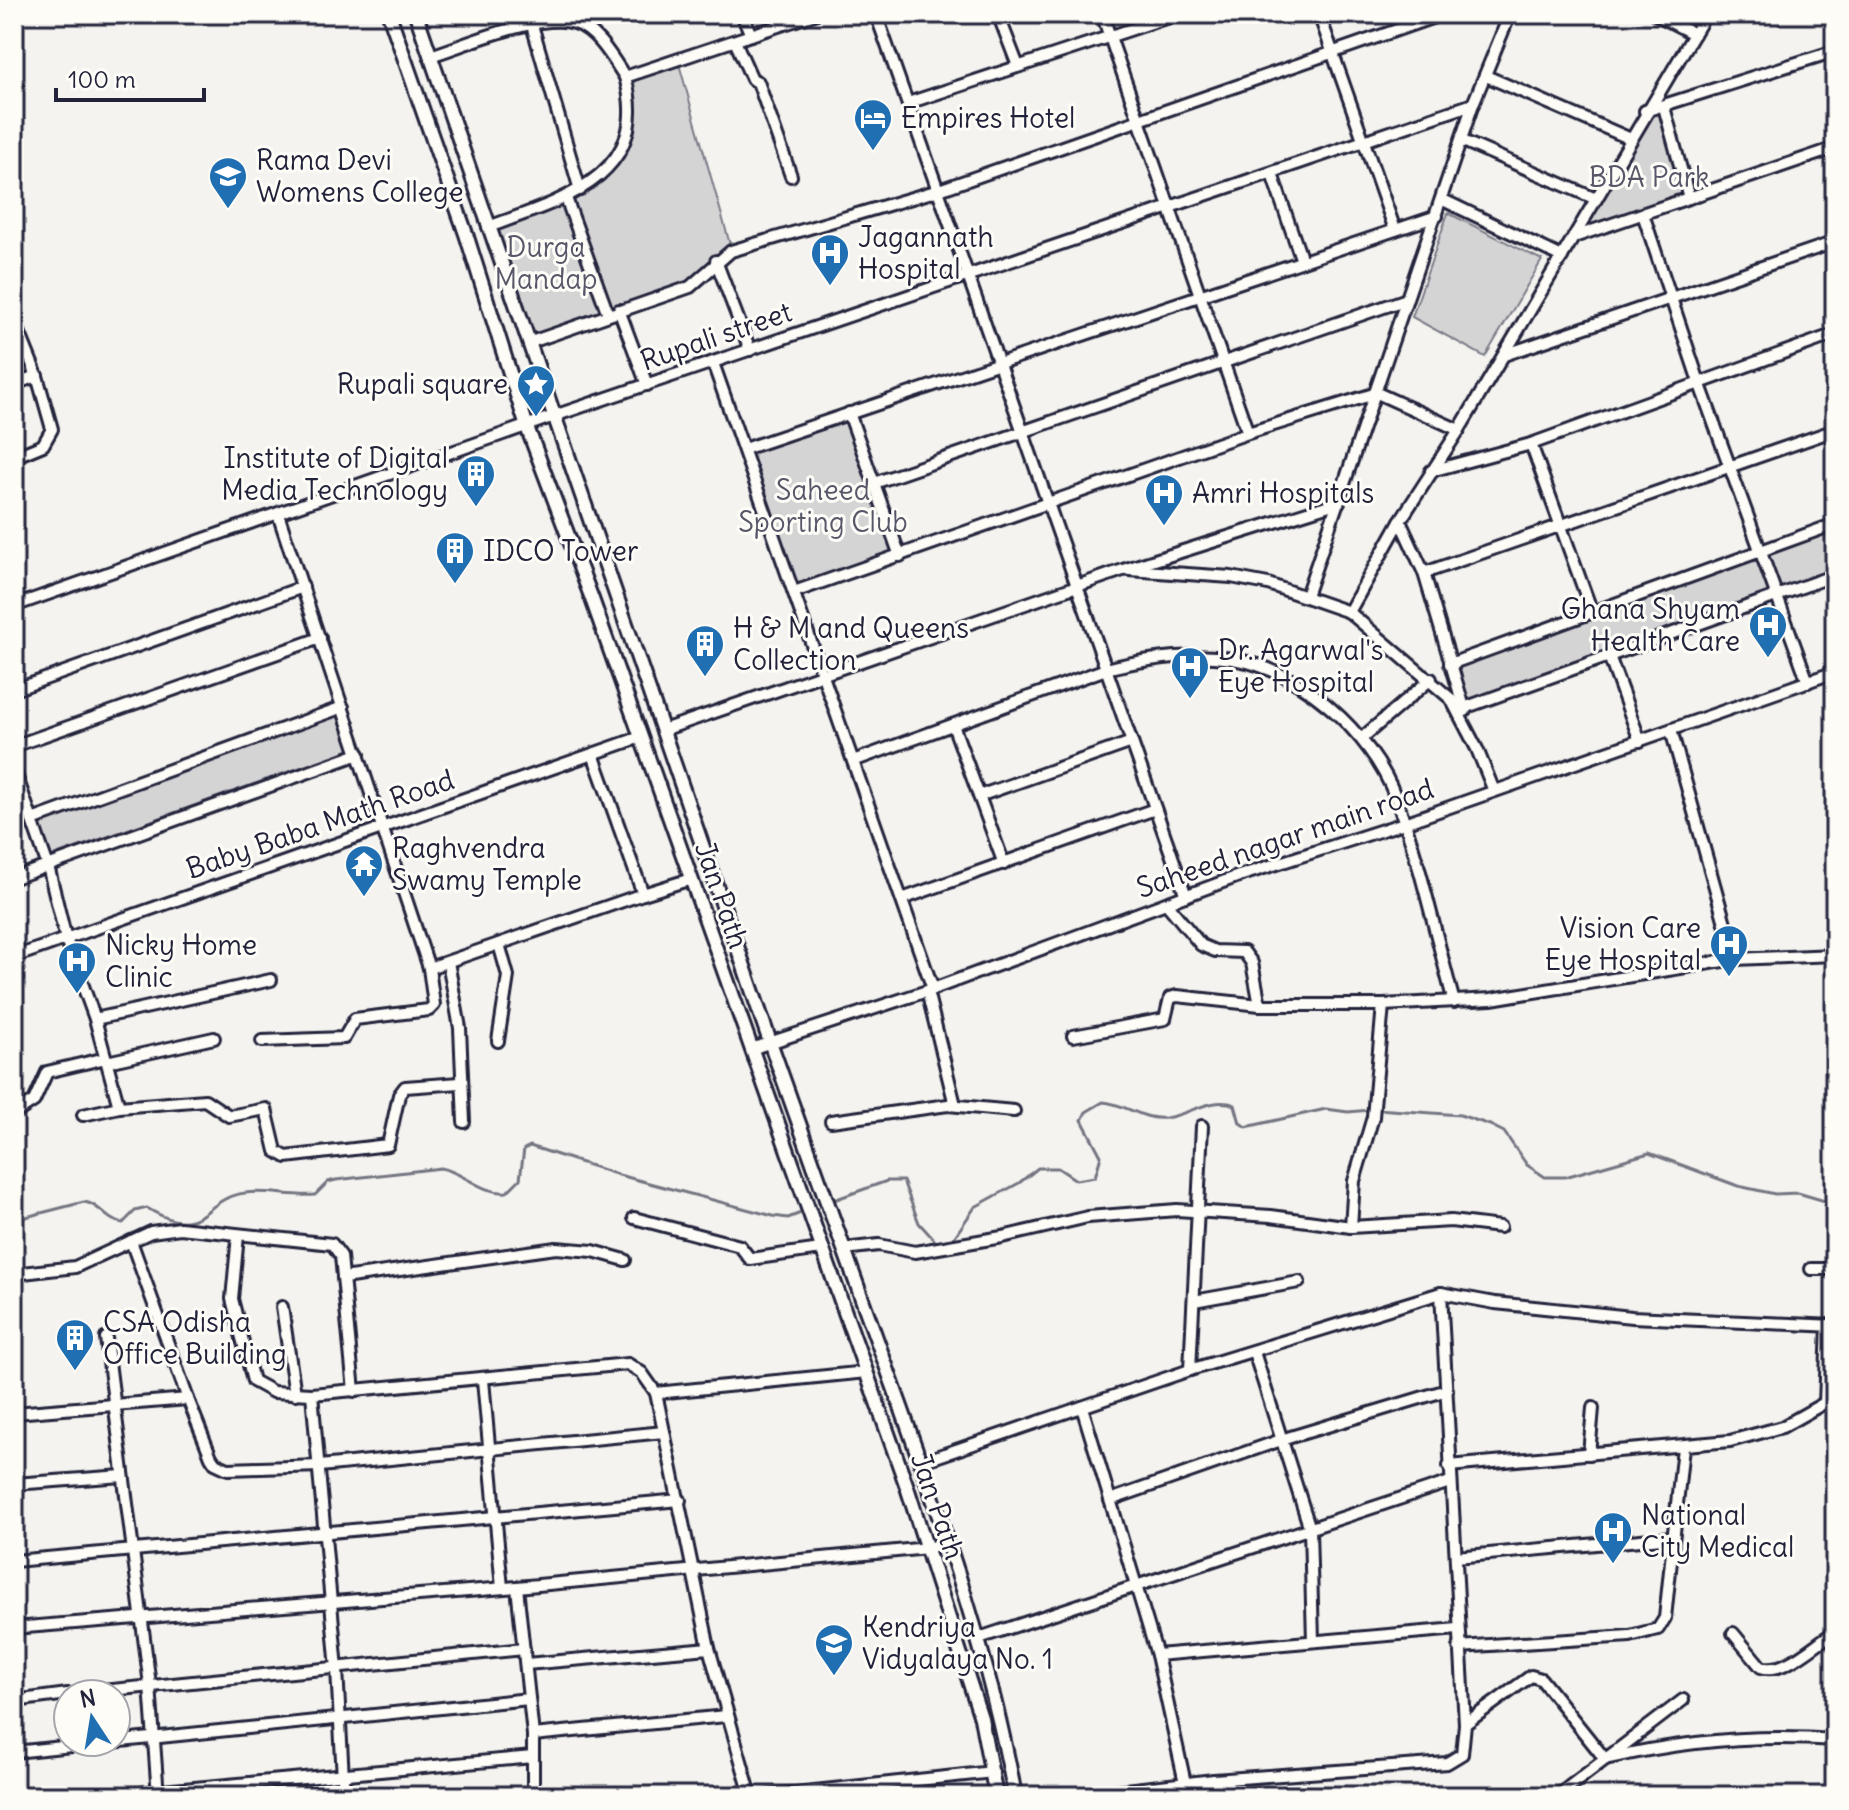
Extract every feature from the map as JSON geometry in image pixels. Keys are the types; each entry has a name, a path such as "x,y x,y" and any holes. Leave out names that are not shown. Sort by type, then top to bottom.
{"main road":[{"name":"Jan Path","path":"389,14 466,234 527,427 641,737 928,1548 981,1718 996,1796"},
{"name":"Jan Path","path":"416,14 488,227 557,415 770,1042 921,1462 979,1638 1002,1723 1015,1796"}],"street":[{"path":"742,14 751,35"},
{"path":"625,77 815,14"},
{"path":"876,14 1186,896"},
{"path":"998,14 1018,66"},
{"path":"1102,14 1248,433"},
{"path":"908,103 1178,14"},
{"path":"1319,14 1395,230"},
{"path":"531,342 690,287 716,261 746,246 939,190 1443,14"},
{"path":"1306,596 1443,200 1473,104 1510,14"},
{"path":"1655,14 1694,34"},
{"path":"1349,612 1400,521 1459,430 1645,111 1706,14"},
{"path":"430,56 532,25 575,19 600,43 625,77 632,112 628,134 616,158 580,190 566,198 488,227"},
{"path":"532,25 580,190"},
{"path":"735,41 752,79 758,82 791,176"},
{"path":"1645,111 1835,51"},
{"path":"1486,76 1631,139"},
{"name":"Rupali street","path":"14,606 966,274 1272,174 1473,104"},
{"path":"1664,107 1689,198"},
{"path":"1463,141 1596,199"},
{"path":"1574,237 1835,148"},
{"path":"1272,174 1302,261"},
{"path":"566,198 647,385"},
{"path":"1443,200 1562,257"},
{"path":"1643,214 1699,382 1808,682"},
{"path":"744,449 1437,216"},
{"path":"1504,355 1835,242"},
{"path":"716,261 750,350"},
{"path":"874,483 1407,299"},
{"path":"14,457 35,450 50,439 50,417 15,322"},
{"path":"1431,471 1531,444 1835,334"},
{"path":"713,363 902,899 930,990 955,1105"},
{"path":"14,384 37,376"},
{"path":"794,592 1248,433 1377,393 1459,430"},
{"path":"849,413 900,556"},
{"path":"1424,573 1835,430"},
{"path":"1531,444 1592,612"},
{"path":"663,730 824,677 1123,570 1339,502"},
{"path":"262,1041 344,1038 355,1019 429,1010 434,1005 429,968 278,514"},
{"path":"1400,521 1424,573 1477,749 1494,791"},
{"path":"1450,664 1835,524"},
{"path":"1123,570 1231,577 1306,596 1349,612 1451,699 1477,749"},
{"path":"1464,708 1835,575"},
{"path":"14,690 303,587"},
{"path":"14,746 320,638"},
{"path":"853,761 1106,669 1176,655 1235,659 1292,681 1336,712 1362,738 1394,793 1454,1002"},
{"path":"1609,656 1640,741"},
{"name":"Saheed nagar main road","path":"751,1049 930,990 1166,903 1835,672"},
{"path":"1362,738 1431,679"},
{"path":"32,820 343,707"},
{"path":"953,725 1004,864"},
{"path":"1671,730 1735,959"},
{"name":"Baby Baba Math Road","path":"14,957 641,737"},
{"path":"979,796 1132,742"},
{"path":"14,878 359,754"},
{"path":"593,754 643,894"},
{"path":"14,769 16,784 48,866 66,939 95,1019 119,1107"},
{"path":"902,899 1155,809"},
{"path":"429,968 691,879"},
{"path":"1166,903 1201,945 1215,951 1244,952 1250,957 1260,1005"},
{"path":"498,1041 508,980 499,944"},
{"path":"1073,1036 1165,1019 1170,998 1177,996 1260,1005 1454,1002 1555,990 1735,959 1835,955"},
{"path":"448,962 460,1028 464,1122"},
{"path":"95,1019 271,980"},
{"path":"1351,1227 1354,1181 1373,1117 1383,1005"},
{"path":"14,1114 34,1101 47,1072 214,1038"},
{"path":"83,1115 119,1107 205,1100 229,1116 266,1109 276,1151 286,1157 388,1145 392,1138 399,1095 405,1087 460,1083"},
{"path":"831,1121 955,1105 1014,1111"},
{"path":"1190,1370 1202,1126"},
{"path":"844,1249 879,1245 915,1252 1097,1215 1196,1211 1351,1227 1451,1221 1500,1227"},
{"path":"634,1218 740,1246 750,1259 821,1249"},
{"path":"14,1274 75,1267 151,1232 180,1228 332,1244 339,1250 354,1391"},
{"path":"238,1235 232,1299 253,1381 266,1390 295,1394 354,1391 628,1364 642,1373 656,1393 709,1648 751,1796"},
{"path":"131,1241 211,1457 221,1467 320,1466 664,1432"},
{"path":"343,1278 556,1248 593,1251 625,1260"},
{"path":"1811,1269 1835,1269"},
{"path":"1194,1301 1299,1282"},
{"path":"921,1462 1190,1370 1441,1293 1495,1303 1632,1317 1831,1325 1830,1400 1782,1427 1730,1441 1683,1447 1449,1466"},
{"path":"1071,1796 1214,1780 1456,1760 1464,1748 1465,1724 1441,1293"},
{"path":"282,1307 295,1394"},
{"path":"106,1338 150,1685 158,1793"},
{"path":"1254,1352 1310,1529 1313,1641"},
{"path":"656,1393 867,1372"},
{"path":"483,1380 502,1588"},
{"path":"1110,1500 1284,1439 1447,1390"},
{"path":"312,1394 337,1669 344,1796"},
{"path":"14,1413 188,1399"},
{"path":"1082,1407 1157,1655 1185,1783"},
{"path":"1589,1454 1593,1408"},
{"path":"1459,1647 1649,1633 1665,1618 1683,1447"},
{"path":"14,1484 123,1476"},
{"path":"979,1638 1450,1482"},
{"path":"14,1561 325,1530 680,1500"},
{"path":"1456,1557 1673,1537"},
{"path":"14,1628 693,1571 928,1548 947,1542"},
{"path":"517,1587 533,1735 533,1796"},
{"path":"1157,1655 1458,1629"},
{"path":"1733,1633 1761,1667 1768,1669 1786,1663 1835,1632"},
{"path":"526,1664 709,1648"},
{"path":"132,1687 524,1649"},
{"path":"1465,1724 1531,1676 1541,1679 1605,1759"},
{"path":"14,1701 52,1696"},
{"path":"14,1752 529,1699"},
{"path":"1557,1796 1683,1700"},
{"path":"533,1735 726,1716"},
{"path":"1605,1759 1662,1745 1732,1739 1835,1740"},
{"path":"107,1796 533,1757"},
{"path":"767,1796 993,1772"},
{"path":"1214,1780 1216,1796"}],"green space":[{"path":"679,64 731,248 690,284 610,310 567,199 600,178 628,135 627,78"},
{"name":"BDA Park","path":"1664,107 1689,198 1574,237 1645,111"},
{"name":"Durga Mandap","path":"565,200 606,313 532,341 490,228"},
{"path":"1448,213 1542,260 1485,357 1412,317"},
{"name":"Saheed Sporting Club","path":"846,420 893,554 798,586 750,453"},
{"path":"1835,524 1835,575 1465,712 1450,664"},
{"path":"337,715 351,749 50,857 38,823"}],"waterway":[{"path":"951,1242 975,1207 1019,1183 1038,1168 1058,1168 1076,1180 1095,1177 1101,1156 1082,1120 1086,1112 1103,1102 1158,1118 1209,1104 1226,1103 1235,1105 1240,1123 1246,1127 1326,1109 1348,1112 1370,1110"},
{"path":"1377,1109 1460,1115 1490,1125 1504,1132 1527,1165 1545,1177 1565,1177 1649,1153 1738,1186 1775,1194 1798,1193 1835,1204"},
{"path":"14,1220 84,1202 117,1222 123,1223 135,1211 147,1208 166,1218 192,1220 219,1202 245,1193 315,1195 328,1182 336,1180 441,1168 489,1190 507,1192 520,1179 524,1149 530,1146 619,1175 773,1216 788,1218 806,1211"},
{"path":"831,1201 887,1181 903,1181 919,1223 937,1243"}],"place":[{"name":"Empires Hotel","path":"873,152"},
{"name":"Rama Devi Womens College","path":"228,210"},
{"name":"Jagannath Hospital","path":"830,287"},
{"name":"Rupali square","path":"536,418"},
{"name":"Institute of Digital Media Technology","path":"476,508"},
{"name":"Amri Hospitals","path":"1164,527"},
{"name":"IDCO Tower","path":"455,585"},
{"name":"Ghana Shyam Health Care","path":"1768,659"},
{"name":"H & M and Queens Collection","path":"705,678"},
{"name":"Dr. Agarwal's Eye Hospital","path":"1190,700"},
{"name":"Raghvendra Swamy Temple","path":"364,898"},
{"name":"Vision Care Eye Hospital","path":"1729,978"},
{"name":"Nicky Home Clinic","path":"77,995"},
{"name":"CSA Odisha Office Building","path":"75,1372"},
{"name":"National City Medical","path":"1613,1565"},
{"name":"Kendriya Vidyalaya No. 1","path":"834,1677"}]}
